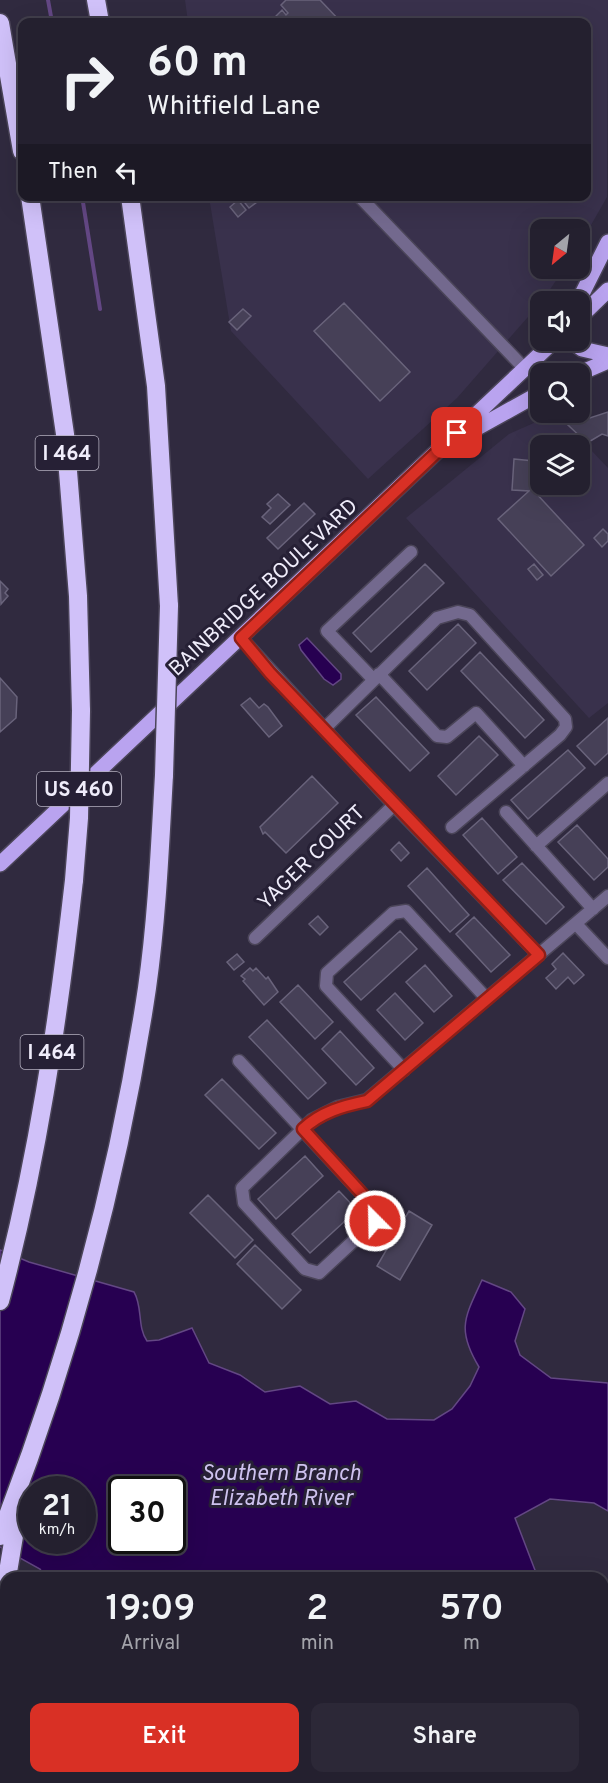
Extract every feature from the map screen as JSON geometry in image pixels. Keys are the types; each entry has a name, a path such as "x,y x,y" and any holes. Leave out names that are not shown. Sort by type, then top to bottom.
{"highway":[{"path":"96,0 99,18"},
{"path":"0,23 18,128"},
{"name":"I 464","path":"0,1301 19,1222 50,1066 74,880 79,818 81,711 78,596 65,434 31,201"},
{"path":"0,1536 25,1472 61,1363 95,1242 123,1123 147,986 164,775 170,606 156,386 131,201"},
{"path":"8,1572 25,1472"}],"main road":[{"path":"584,291 608,242"},
{"path":"590,307 608,290"},
{"name":"BAINBRIDGE BOULEVARD","path":"0,864 544,351"},
{"path":"590,351 608,355"},
{"path":"590,369 608,361"},
{"name":"US 460","path":"440,449 530,399"}],"street":[{"path":"364,201 525,369"},
{"path":"411,552 327,631 437,736 447,737 476,713 524,765"},
{"path":"324,729 437,618 458,612 470,615 565,719 566,727 560,735 452,827"},
{"path":"241,638 394,805 539,955"},
{"path":"536,846 608,783"},
{"name":"YAGER COURT","path":"255,938 394,805"},
{"path":"506,812 593,909"},
{"path":"239,1061 303,1129 375,1208 375,1221 319,1273 306,1269 244,1203 242,1188 303,1129 312,1120 338,1107 367,1101 608,896"},
{"path":"404,1070 326,986 327,973 393,913 406,911 487,999"},
{"path":"576,924 608,958"}],"shaded area":[{"path":"185,0 608,0 607,197 590,227 590,219 530,219 530,279 557,279 549,291 530,291 530,315 457,398 368,479 231,331 210,201 591,201 591,18 187,18"},
{"path":"534,423 565,423 577,435 530,435 530,495 590,495 590,449 608,468 608,703 589,718 406,518 509,434"}],"water":[{"path":"307,638 341,674 341,679 333,685 324,679 301,650 299,645"},
{"name":"Southern Branch Elizabeth River","path":"0,1250 29,1262 134,1292 142,1330 147,1341 159,1340 192,1328 209,1363 240,1375 265,1392 300,1386 330,1404 356,1401 387,1419 434,1420 452,1409 470,1386 479,1367 467,1343 466,1323 471,1304 482,1280 511,1292 525,1309 515,1341 520,1355 551,1378 608,1383 608,1511 594,1503 550,1499 515,1518 536,1572 42,1572 0,1547"}],"building":[{"path":"286,0 320,0 337,18 274,18 282,10 286,15 288,13 281,5"},
{"path":"239,201 246,210 238,217 230,207"},
{"path":"243,201 256,201 257,202 249,208"},
{"path":"344,303 410,372 380,401 314,331"},
{"path":"243,309 251,316 237,330 229,322"},
{"path":"608,412 608,436 602,434 590,441 590,435 579,435 568,425 590,423 590,418"},
{"path":"514,459 530,461 530,495 538,495 584,545 551,576 498,519 529,491 512,490"},
{"path":"278,494 290,505 270,524 262,517 271,508 267,504"},
{"path":"304,503 315,514 278,549 267,538"},
{"path":"603,529 608,534 608,541 602,547 594,538"},
{"path":"425,564 444,583 371,652 353,633"},
{"path":"534,564 543,575 537,580 528,569"},
{"path":"0,581 8,589 5,593 8,596 1,604"},
{"path":"458,624 476,643 427,690 409,671"},
{"path":"480,652 544,720 525,738 461,671"},
{"path":"0,678 17,697 16,718 0,732"},
{"path":"376,697 429,753 410,771 356,715"},
{"path":"250,698 259,708 264,704 268,707 282,726 269,737 241,705"},
{"path":"608,718 608,753 595,765 577,746"},
{"path":"479,736 498,755 456,795 438,776"},
{"path":"568,750 585,768 528,819 511,800"},
{"path":"312,776 338,803 286,853 265,832 263,834 260,827"},
{"path":"482,818 517,857 498,874 463,835"},
{"path":"577,825 608,859 608,867 594,880 558,842"},
{"path":"399,842 409,853 401,861 391,850"},
{"path":"522,863 564,907 546,924 503,880"},
{"path":"427,868 469,915 450,932 408,886"},
{"path":"318,916 328,927 320,935 309,924"},
{"path":"474,917 510,955 491,972 456,934"},
{"path":"400,931 417,949 361,1000 344,982"},
{"path":"563,953 584,975 574,984 568,977 556,989 546,978 556,969 552,964"},
{"path":"237,954 244,962 234,970 227,962"},
{"path":"425,965 452,996 434,1012 406,982"},
{"path":"250,968 253,971 256,968 266,979 268,977 278,992 264,1005 241,976"},
{"path":"298,985 333,1022 315,1039 280,1002"},
{"path":"395,993 423,1023 405,1040 377,1010"},
{"path":"267,1020 326,1083 308,1099 249,1037"},
{"path":"340,1031 374,1068 356,1085 322,1049"},
{"path":"222,1079 276,1133 259,1149 205,1095"},
{"path":"305,1156 323,1176 276,1219 258,1199"},
{"path":"339,1191 357,1210 310,1253 292,1234"},
{"path":"208,1195 253,1240 235,1258 190,1213"},
{"path":"409,1211 432,1225 400,1280 377,1266"},
{"path":"255,1245 301,1290 282,1309 237,1264"}],"waterway":[{"path":"48,0 51,18"},
{"path":"83,201 100,309"}],"route":[{"path":"375,1221 375,1208 303,1129 312,1120 338,1107 367,1101 539,955 394,805 270,673 241,638 457,433"}]}
